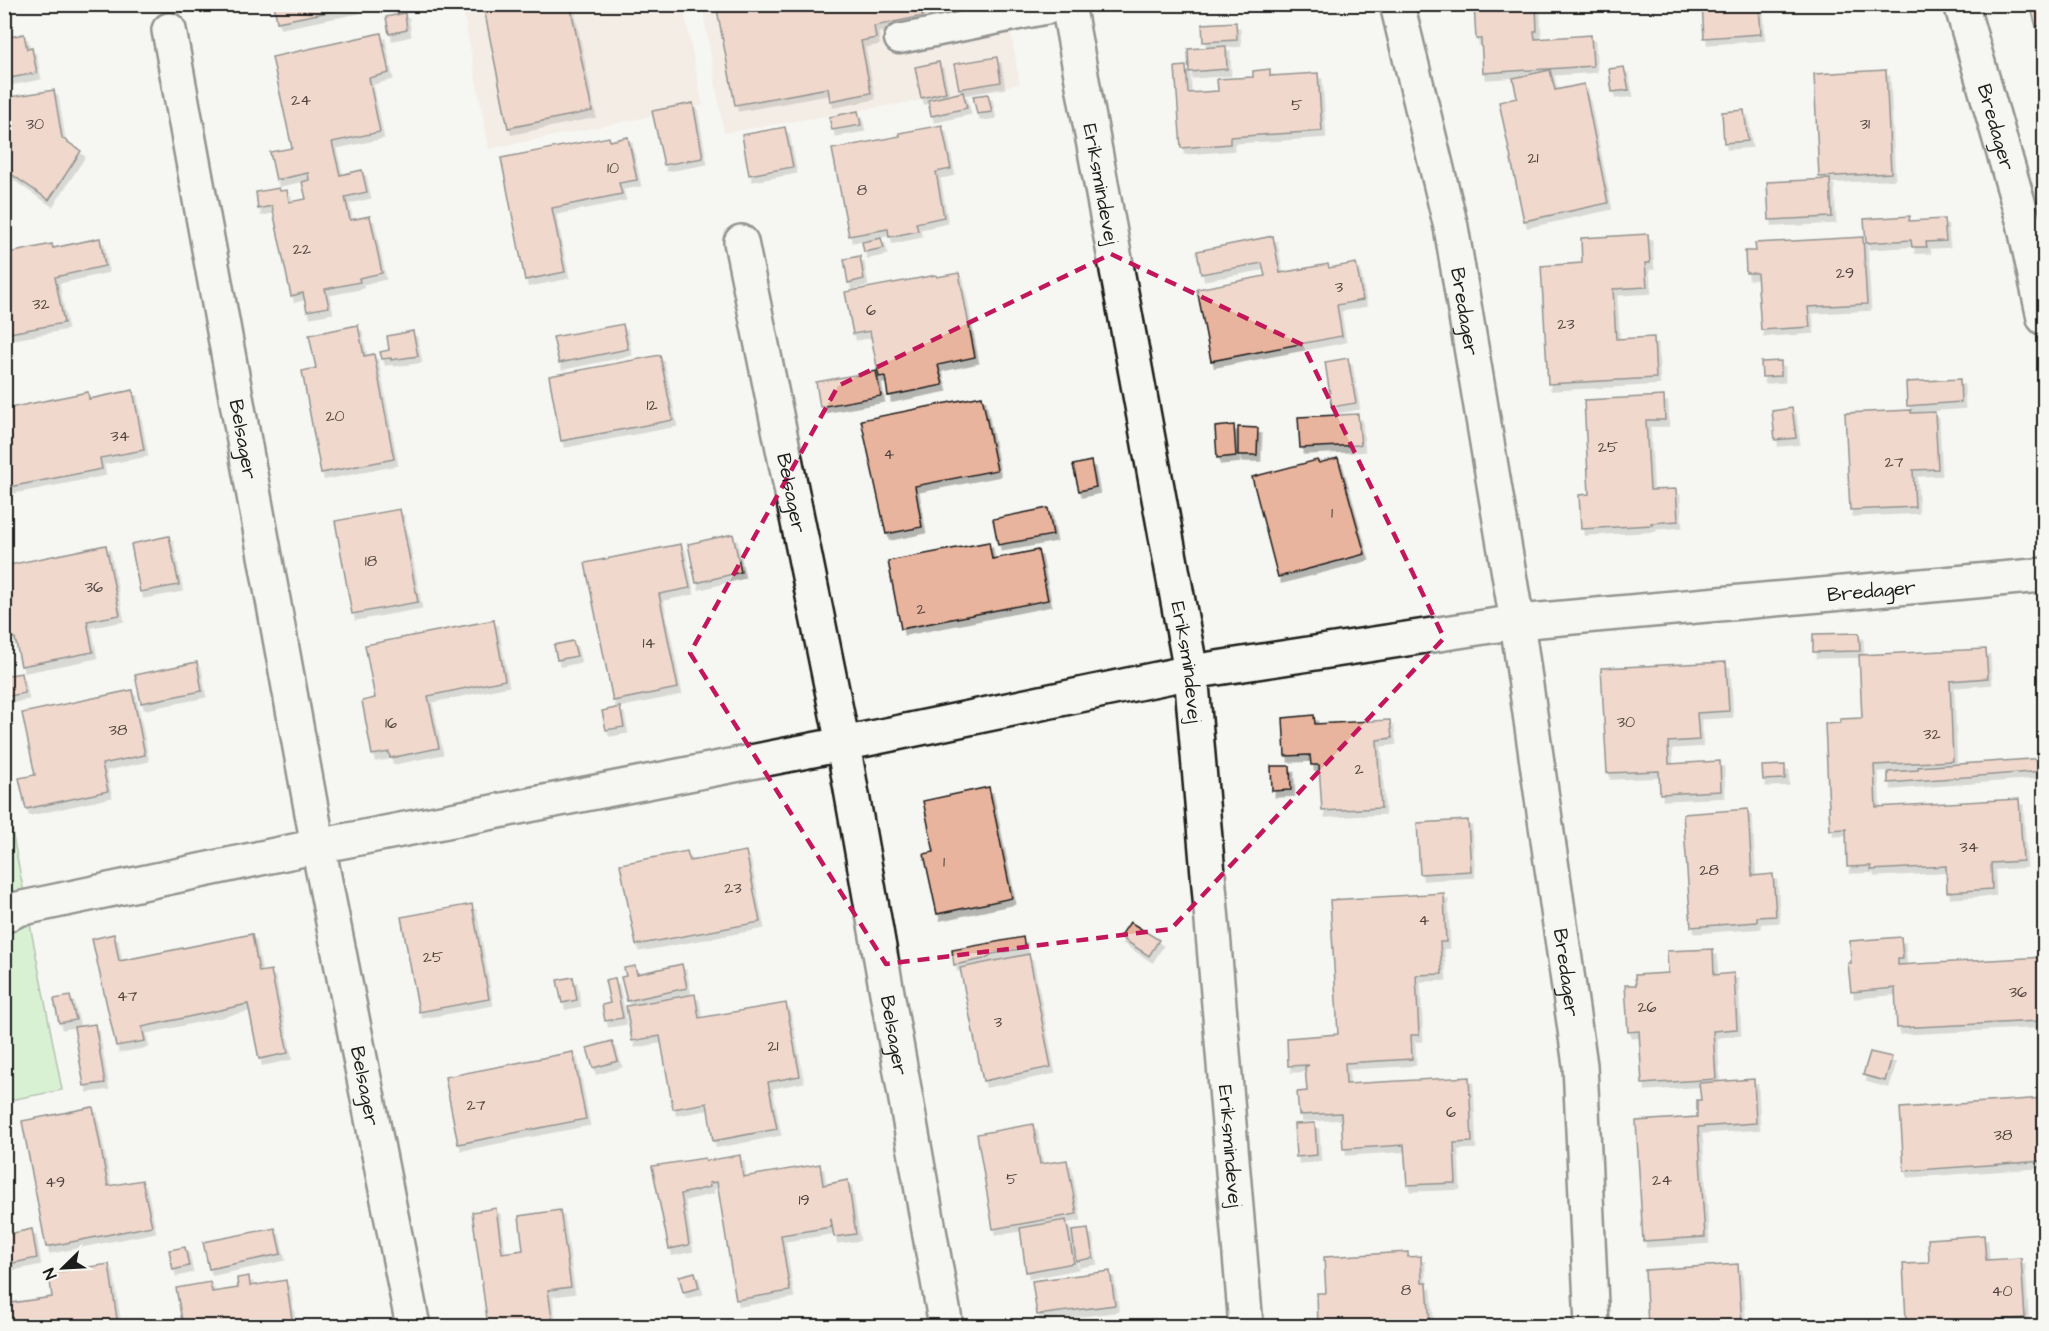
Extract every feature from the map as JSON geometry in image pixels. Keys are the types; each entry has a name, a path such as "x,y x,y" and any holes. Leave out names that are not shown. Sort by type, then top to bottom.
{"street":[{"name":"Bredager","path":"1397,4 1451,227 1517,622 1580,1065 1592,1326"},
{"name":"Bredager","path":"1961,4 2024,223 2044,318"},
{"name":"Eriksmindevej","path":"1069,5 1191,672 1246,1326"},
{"name":"Belsager","path":"169,30 318,846 413,1326"},
{"name":"Belsager","path":"741,242 843,744 946,1326"},
{"name":"Bredager","path":"1191,672 1517,622 2044,575"},
{"path":"4,916 18,909 318,846 843,744 1191,672"}],"lane":[{"path":"899,39 1069,5"}],"highlighted area":[{"path":"1111,254 1303,345 1444,638 1171,929 886,964 690,653 838,386"}],"shaded area":[{"path":"462,5 683,5 703,106 489,149"},
{"path":"702,5 1006,5 1020,84 724,133"}],"green space":[{"path":"4,790 62,1090 5,1101 4,1101"}],"building":[{"path":"274,4 355,4 355,7 277,22"},
{"path":"483,4 570,4 592,111 508,128"},
{"path":"716,4 921,4 923,16 874,26 876,38 861,41 871,93 830,101 828,88 735,105"},
{"path":"1474,4 1536,4 1535,39 1591,35 1593,66 1483,73 1481,39 1476,39"},
{"path":"1702,4 1759,4 1761,34 1704,38"},
{"path":"2030,4 2044,4 2044,24 2036,27"},
{"path":"405,13 407,30 389,34 386,17"},
{"path":"1236,22 1237,40 1203,42 1202,24"},
{"path":"381,33 389,73 369,78 380,132 332,142 340,175 362,170 367,192 345,197 350,220 370,216 382,273 359,278 360,282 325,289 329,307 307,311 303,293 291,296 272,206 258,209 256,192 279,188 280,191 287,190 289,202 306,199 302,182 309,180 308,173 276,180 270,152 292,148 272,57"},
{"path":"24,34 27,49 32,48 37,73 4,79 4,38"},
{"path":"1226,46 1227,69 1189,72 1188,49"},
{"path":"997,57 1001,82 959,89 954,64"},
{"path":"939,62 946,92 921,98 915,67"},
{"path":"1186,66 1188,93 1218,91 1217,79 1253,77 1253,71 1270,69 1270,76 1318,73 1322,131 1230,137 1230,144 1181,148 1175,67"},
{"path":"1624,67 1629,90 1612,92 1609,69"},
{"path":"1550,70 1555,90 1584,84 1608,203 1524,221 1499,102 1517,98 1513,78"},
{"path":"1886,70 1891,173 1819,177 1814,74"},
{"path":"54,90 62,138 81,151 49,200 11,174 8,159 4,159 4,98"},
{"path":"963,92 967,108 931,116 928,100"},
{"path":"988,94 992,112 977,114 973,96"},
{"path":"693,103 703,158 664,165 652,111"},
{"path":"1744,110 1748,141 1724,143 1722,112"},
{"path":"858,111 861,125 832,130 829,117"},
{"path":"942,125 951,169 936,172 944,217 916,223 918,231 889,237 888,229 849,236 832,149"},
{"path":"785,127 793,167 749,175 742,135"},
{"path":"609,137 610,141 628,137 637,180 619,183 622,194 552,208 565,272 525,280 501,158"},
{"path":"1830,179 1832,217 1769,220 1767,182"},
{"path":"1910,216 1909,221 1944,219 1946,241 1926,242 1927,247 1912,247 1911,240 1866,243 1864,219"},
{"path":"1648,234 1650,263 1645,263 1647,287 1613,289 1616,339 1654,337 1656,378 1548,384 1541,266 1582,263 1581,238"},
{"path":"1273,236 1280,273 1328,264 1329,268 1356,263 1363,300 1337,305 1342,336 1211,361 1197,289 1265,276 1262,263 1201,274 1197,251"},
{"path":"1863,237 1867,304 1808,307 1810,327 1761,330 1757,273 1746,273 1745,251 1756,251 1755,243"},
{"path":"100,238 105,266 55,277 64,323 4,334 4,254 52,244 53,248"},
{"path":"881,238 884,248 864,252 862,242"},
{"path":"860,256 864,279 848,283 844,259"},
{"path":"959,273 975,357 938,365 943,385 888,396 885,376 879,377 870,331 853,334 845,292 936,275 937,277"},
{"path":"623,324 628,349 559,363 553,337"},
{"path":"358,325 364,356 374,354 394,459 321,473 302,371 316,368 309,335"},
{"path":"413,331 418,356 382,359 380,352 389,350 387,336"},
{"path":"660,355 673,420 561,441 549,376"},
{"path":"1348,358 1356,403 1332,407 1325,362"},
{"path":"1781,361 1781,376 1762,377 1761,362"},
{"path":"876,371 881,396 820,407 816,382"},
{"path":"1960,379 1961,402 1907,406 1906,382"},
{"path":"133,390 144,450 100,458 102,469 4,488 4,409 88,392 89,399"},
{"path":"982,396 997,470 915,486 922,527 886,534 861,420"},
{"path":"1664,396 1665,420 1646,420 1650,490 1676,489 1678,521 1651,523 1652,525 1581,529 1579,495 1589,494 1584,400"},
{"path":"1792,408 1796,438 1775,440 1772,411"},
{"path":"1911,410 1911,413 1935,412 1938,469 1913,470 1915,507 1850,510 1845,413"},
{"path":"1358,414 1361,445 1300,448 1298,417"},
{"path":"1234,425 1236,456 1217,458 1215,427"},
{"path":"1238,427 1258,428 1257,455 1238,455"},
{"path":"1338,458 1365,554 1278,577 1252,477 1317,460 1319,463"},
{"path":"1091,461 1096,487 1079,491 1073,465"},
{"path":"1048,508 1053,535 998,545 993,519"},
{"path":"400,509 418,602 352,614 335,521"},
{"path":"733,534 741,572 696,583 688,544"},
{"path":"169,536 179,585 140,592 131,544"},
{"path":"989,542 992,559 1038,550 1048,600 901,629 888,561"},
{"path":"681,544 690,588 659,594 678,688 613,701 585,563"},
{"path":"106,545 120,615 87,621 93,652 21,666 15,638 12,638 4,599 4,566"},
{"path":"494,620 505,680 428,696 439,748 390,758 389,752 372,755 362,701 375,698 365,645"},
{"path":"1859,633 1860,651 1813,652 1813,634"},
{"path":"573,641 577,656 557,660 554,645"},
{"path":"1986,649 1988,678 1950,681 1953,761 1874,765 1876,807 2019,799 2023,861 1991,863 1992,889 1947,892 1946,866 1871,870 1871,866 1847,867 1846,829 1830,830 1825,724 1840,723 1840,719 1862,718 1859,655"},
{"path":"197,662 202,691 141,703 135,675"},
{"path":"1726,662 1729,711 1697,713 1699,740 1668,742 1669,764 1720,761 1721,791 1660,794 1659,771 1607,773 1601,668"},
{"path":"21,673 25,693 4,697 4,676"},
{"path":"132,690 145,755 102,764 108,791 26,809 19,778 35,775 22,713"},
{"path":"620,707 624,727 606,730 602,711"},
{"path":"1314,715 1315,724 1390,720 1392,738 1377,740 1381,808 1322,811 1319,765 1311,765 1310,755 1285,756 1283,718"},
{"path":"2044,758 2044,771 1888,783 1888,772 1918,770 1918,767"},
{"path":"1785,765 1785,779 1763,780 1762,766"},
{"path":"1271,766 1290,766 1291,790 1272,791"},
{"path":"989,787 1012,898 937,914 924,854 934,852 923,801"},
{"path":"1748,809 1752,876 1773,874 1776,916 1757,917 1757,922 1691,927 1683,814"},
{"path":"1468,820 1471,871 1420,874 1417,823"},
{"path":"687,851 690,861 746,851 760,922 636,945 620,864"},
{"path":"1444,893 1446,942 1440,942 1442,974 1416,975 1419,1035 1411,1035 1412,1059 1345,1063 1346,1084 1469,1077 1472,1142 1454,1143 1456,1183 1407,1185 1404,1145 1343,1149 1341,1113 1299,1115 1297,1092 1307,1091 1305,1067 1309,1065 1288,1066 1287,1038 1338,1034 1330,900"},
{"path":"472,904 489,999 419,1012 401,917"},
{"path":"1130,922 1159,940 1149,956 1120,937"},
{"path":"114,934 119,961 252,934 259,972 271,970 288,1053 259,1059 248,1004 142,1027 145,1041 116,1046 92,939"},
{"path":"1023,937 1025,948 992,954 984,959 954,965 952,950"},
{"path":"1901,937 1903,959 1898,959 1898,965 2044,957 2044,989 2039,989 2040,1021 1897,1028 1895,988 1851,992 1848,963 1851,963 1850,941"},
{"path":"1713,949 1714,975 1734,973 1737,1029 1713,1031 1716,1079 1642,1084 1639,1031 1628,1032 1625,985 1636,985 1635,975 1668,973 1667,951"},
{"path":"1029,954 1051,1067 983,1081 960,968"},
{"path":"682,964 687,988 627,1001 621,977 626,976 624,968 635,966 637,974"},
{"path":"573,977 577,1000 562,1003 557,980"},
{"path":"615,978 623,1018 605,1021 602,1005 610,1003 605,980"},
{"path":"695,994 699,1018 786,1003 800,1076 768,1082 777,1129 713,1141 707,1103 673,1109 660,1036 632,1041 626,1006"},
{"path":"70,996 76,1020 59,1023 54,999"},
{"path":"95,1024 105,1083 84,1086 74,1027"},
{"path":"612,1041 618,1061 593,1068 587,1048"},
{"path":"573,1052 586,1119 458,1144 445,1077"},
{"path":"1870,1052 1892,1057 1885,1081 1863,1075"},
{"path":"1754,1079 1756,1123 1698,1127 1705,1237 1643,1241 1636,1121 1697,1117 1697,1100 1701,1100 1699,1083"},
{"path":"2044,1098 2044,1161 1904,1171 1900,1108"},
{"path":"93,1107 108,1186 142,1180 152,1226 46,1247 22,1121"},
{"path":"1315,1123 1317,1155 1296,1157 1294,1124"},
{"path":"1033,1124 1040,1164 1067,1160 1077,1214 993,1229 977,1134"},
{"path":"740,1155 743,1177 820,1164 823,1185 848,1180 856,1234 834,1237 830,1219 831,1227 781,1235 790,1291 736,1300 717,1182 709,1183 710,1187 681,1194 689,1245 669,1249 652,1166"},
{"path":"496,1208 502,1253 523,1250 519,1216 560,1210 571,1287 548,1290 553,1326 488,1326 472,1212"},
{"path":"1066,1220 1074,1263 1026,1272 1020,1228"},
{"path":"275,1228 281,1254 209,1269 203,1242"},
{"path":"32,1229 37,1258 4,1265 4,1235"},
{"path":"1088,1229 1093,1258 1076,1261 1072,1231"},
{"path":"1984,1235 1986,1260 2021,1258 2025,1318 1967,1322 1967,1326 1899,1326 1899,1320 1906,1320 1903,1264 1929,1263 1928,1239"},
{"path":"185,1247 189,1266 173,1270 169,1250"},
{"path":"1408,1252 1408,1257 1421,1256 1422,1283 1427,1283 1430,1326 1318,1326 1317,1293 1326,1293 1324,1257"},
{"path":"109,1264 118,1326 4,1326 4,1304 52,1297 49,1273"},
{"path":"1738,1264 1742,1326 1648,1326 1645,1270"},
{"path":"1110,1271 1115,1305 1037,1315 1032,1281"},
{"path":"695,1272 699,1288 683,1292 679,1276"},
{"path":"249,1276 250,1286 286,1280 293,1326 183,1326 176,1288 210,1282 212,1292 238,1288 237,1278"}]}
